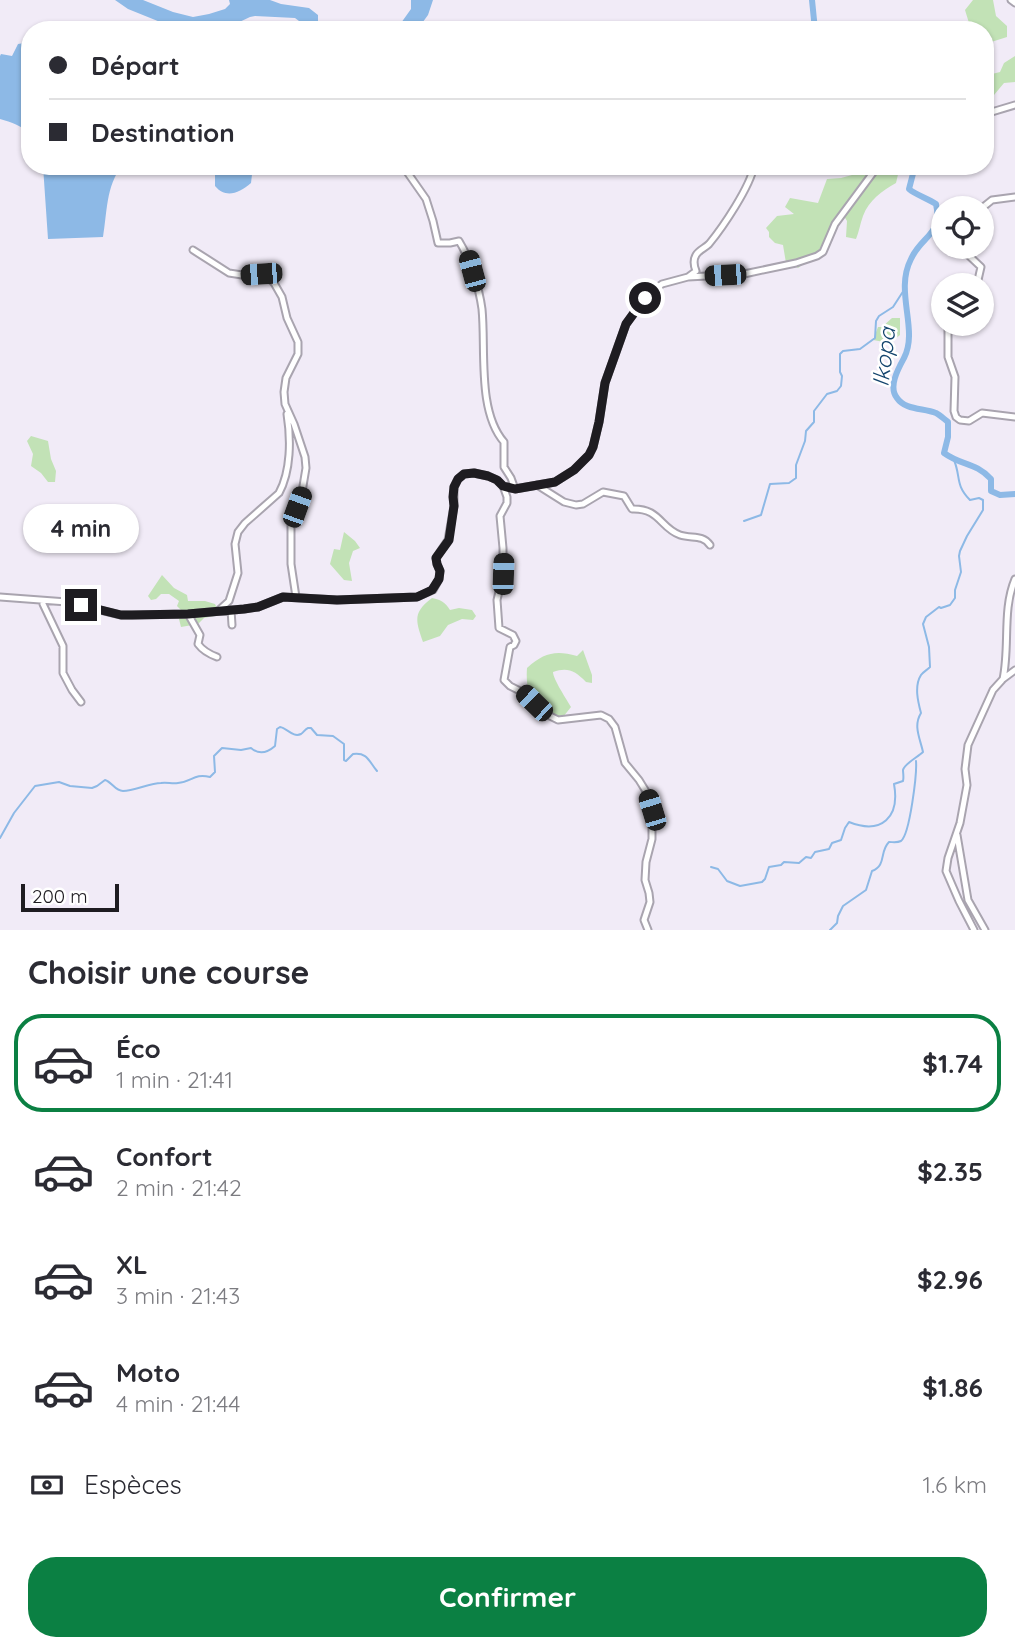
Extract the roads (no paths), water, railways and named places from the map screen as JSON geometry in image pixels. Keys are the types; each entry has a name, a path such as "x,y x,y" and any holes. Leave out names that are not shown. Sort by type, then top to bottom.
{"street":[{"path":"994,111 1015,105"},
{"path":"409,175 426,199 438,243 459,241 468,255 482,306 487,404 491,421 505,442 504,467 515,489"},
{"path":"688,277 696,271 695,256 707,246 735,206 751,175"},
{"path":"503,486 515,489 555,482 574,470 589,455 599,422 605,383 626,324 645,298 662,284 688,277 744,274 817,256 823,252 835,224 871,175"},
{"path":"994,201 1015,197"},
{"path":"193,250 229,273 267,276 282,297 299,348 286,378 284,392 289,445 285,478 279,493 238,532 235,544 238,573 229,601 218,611"},
{"path":"972,259 981,267 980,273"},
{"path":"948,336 956,417 969,421 982,413 1015,417"},
{"path":"285,404 301,442 306,468 302,492 291,521 291,564 296,597"},
{"path":"0,597 81,605 121,615 188,614 258,607 283,597 337,600 417,597 432,590 439,579 440,571 436,558 449,540 454,487 458,479 464,474 474,473 497,480 503,486 507,497 500,516 503,574 497,600 499,628 513,635 516,641 510,647 504,680 522,692 544,713 558,720 601,715 609,719 615,727 625,763 647,793 652,810 652,839 645,880 650,902 644,920 648,930"},
{"path":"537,485 564,502 576,505 583,504 603,492 624,496 632,509 650,512 674,532 704,539 710,545"},
{"path":"1003,679 1011,589 1015,579"},
{"path":"27,598 43,604 81,605"},
{"path":"43,604 64,646 63,673 81,702"},
{"path":"230,610 232,625"},
{"path":"188,614 200,635 200,647 217,657"},
{"path":"985,930 973,928 946,871 957,835 967,785 965,769 968,745 989,697 1003,679 1015,670"},
{"path":"957,835 968,900 985,930"}],"water":[{"path":"115,0 143,0 193,17 225,9 230,4 229,0 270,0 309,8 318,15 318,21 255,16 242,21 158,21 128,9"},
{"path":"411,0 433,0 424,21 402,21 411,9"},
{"path":"18,44 21,44 21,128 0,119 0,56 12,56"},
{"path":"44,175 116,175 110,191 103,237 48,239"},
{"path":"215,175 252,175 251,183 237,192 224,192 215,186"}],"waterway":[{"name":"Ikopa","path":"812,0 814,21"},
{"name":"Ikopa","path":"913,175 909,189 936,204 937,222 911,259 906,272 908,347 895,378 894,394 905,405 936,413 948,422 944,453 985,474 991,479 991,491 1000,495 1015,494"},
{"path":"744,521 761,515 770,484 789,483 796,478 796,465 806,431 814,422 814,411 827,394 837,391 841,386 840,354 843,351 860,349 875,338 879,316 893,307 904,290"},
{"path":"711,867 718,869 727,881 740,886 762,882 769,867 784,862 799,863 806,857 811,858 815,852 829,849 832,843 841,840 849,822 871,826 886,820 891,814 894,806 894,784 903,781 904,768 923,752 917,727 921,713 917,689 921,675 930,667 929,647 923,624 926,617 939,607 950,605 955,598 961,572 960,551 983,510 983,500 970,500 962,490 954,460"},
{"path":"0,838 14,813 35,786 59,782 92,788 105,780 123,791 157,783 183,782 200,776 210,777 215,772 214,756 222,748 251,748 257,752 266,752 275,746 277,729 280,727 295,735 311,728 317,735 333,736 344,744 344,760 353,754 362,755 368,758 377,771"},
{"path":"830,930 837,923 843,906 866,890 872,871 880,865 889,842 900,842 904,836 912,803 916,761"}]}
